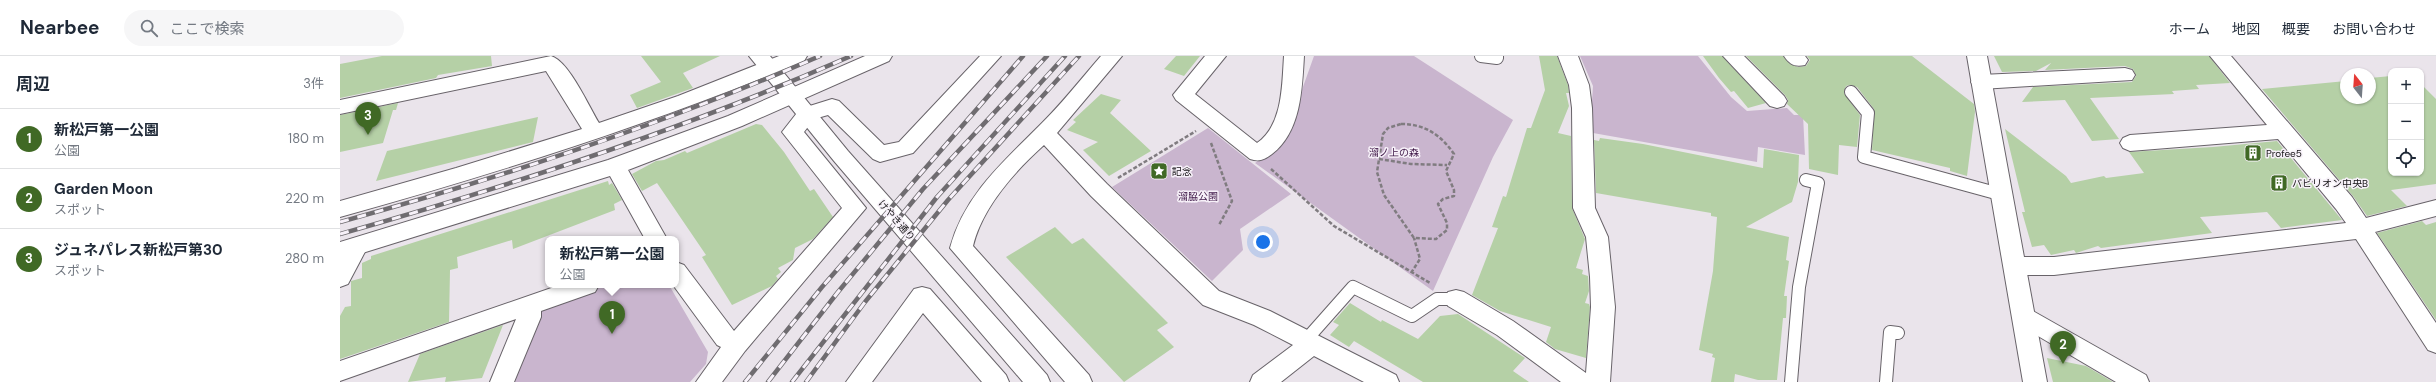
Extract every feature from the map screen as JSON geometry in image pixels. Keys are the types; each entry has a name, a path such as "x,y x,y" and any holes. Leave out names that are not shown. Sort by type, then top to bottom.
{"street":[{"path":"340,209 413,189 594,133 764,62 797,56"},
{"path":"340,278 348,250 615,166 793,96 882,56"},
{"path":"708,382 736,344 855,208 792,132 807,114 832,106 880,154 906,148 991,56"},
{"path":"1080,382 961,248 964,235 976,209 1112,56"},
{"path":"1216,56 1183,95 1257,154 1275,139 1288,108 1294,56"},
{"path":"1456,299 1505,328 1584,382 1603,307 1597,236 1584,208 1582,108 1579,85 1568,56"},
{"path":"1733,56 1777,101"},
{"path":"1977,56 2003,195 2034,382"},
{"path":"2220,56 2344,203 2436,343"},
{"path":"340,107 548,59 565,82 594,133"},
{"name":"けやき通り","path":"764,62 1038,382"},
{"path":"1981,82 2125,75"},
{"path":"2130,143 2283,131"},
{"path":"1045,133 1099,190 1211,298 1262,318 1387,382"},
{"path":"615,166 654,236"},
{"path":"2015,266 2054,266 2360,229 2436,208"},
{"path":"679,275 725,338 736,344"},
{"path":"340,371 578,288"},
{"path":"868,377 922,296 997,382"},
{"path":"502,382 529,317 529,305"},
{"path":"2024,316 2137,382"},
{"path":"1262,382 1310,342"}],"lane":[{"path":"1481,56 1497,58 1497,56"},
{"path":"1851,92 1868,113 1864,157 2003,195"},
{"path":"1791,382 1799,287 1818,183 1806,180"},
{"path":"1310,342 1353,287 1412,316 1437,299 1456,299"},
{"path":"1886,382 1890,332 1898,333"}],"path":[{"path":"1412,273 1420,259 1414,238 1392,209 1378,180 1376,172 1384,147 1383,134 1385,130 1391,126 1407,124 1421,127 1437,134 1454,154 1447,165 1448,178 1454,190 1454,196 1443,199 1438,204 1447,223 1447,230 1439,240 1432,242 1414,238"},
{"path":"1116,180 1196,131"},
{"path":"1210,141 1232,200 1219,225"},
{"path":"1257,154 1260,160 1334,226 1412,273 1451,292 1456,299"},
{"path":"1380,159 1411,164 1447,165"}],"green space":[{"name":"溜ノ上の森","path":"1314,56 1414,56 1513,120 1493,157 1433,291 1255,163 1283,143"},
{"path":"1580,56 1698,56 1731,97 1747,111 1787,108 1794,115 1803,115 1805,155 1758,147 1757,162 1593,133 1590,131 1593,86"},
{"name":"溜脇公園","path":"1208,128 1291,194 1240,229 1243,250 1212,281 1112,187"},
{"path":"599,288 671,288 708,352 706,364 690,382 508,382 534,315 544,306"}],"building":[{"path":"382,56 491,56 492,66 438,75 436,78 340,98 340,64"},
{"path":"641,56 720,56 683,73 693,88 637,108 630,95 661,82"},
{"path":"1176,56 1200,56 1184,76 1164,69"},
{"path":"1539,56 1557,56 1568,85 1569,93 1566,93 1569,106 1558,133 1571,136 1572,208 1585,239 1576,268 1583,270 1582,274 1588,276 1589,291 1585,303 1589,304 1590,307 1586,358 1555,349 1546,342 1551,327 1500,311 1472,295 1498,228 1492,227 1503,196 1506,197 1527,128 1531,128 1545,90"},
{"path":"1703,56 1722,56 1766,103 1748,108 1734,91 1731,92"},
{"path":"1746,56 1783,56 1790,64 1798,67 1806,66 1810,60 1807,56 1912,56 1974,104 1975,112 1967,176 1950,171 1950,168 1872,150 1874,109 1857,87 1850,85 1846,86 1844,93 1860,115 1857,147 1839,145 1838,175 1809,169 1808,124 1787,104 1788,100 1785,95"},
{"path":"1994,56 2209,56 2230,83 2196,85 2199,89 2172,91 2174,94 2090,98 2119,139 2092,141 2065,100 2022,102 2033,87 2132,82 2136,76 2133,69 2125,66 2045,70 2051,63 2036,71 2002,72"},
{"path":"2388,76 2388,176 2424,176 2424,87 2436,99 2436,184 2391,190 2407,206 2367,216 2353,196 2262,89 2340,82 2340,104 2376,104 2376,77"},
{"path":"1101,94 1121,100 1110,113 1151,151 1109,176 1083,150 1098,142 1067,130 1076,122 1073,120"},
{"path":"398,103 396,110 393,110 383,143 340,152 340,115"},
{"path":"538,117 533,142 376,181 387,151"},
{"path":"756,124 762,125 784,152 810,191 814,189 833,217 813,239 795,248 793,260 778,268 781,272 776,276 778,279 772,286 732,305 702,257 706,255 657,183 642,191 632,174 656,161 664,160 685,151 687,153"},
{"path":"2005,129 2066,176 2071,183 2104,176 2106,178 2144,173 2129,152 2213,147 2277,141 2342,220 2281,228 2267,212 2200,217 2212,233 2101,248 2098,246 2076,253 2074,250 2051,255 2044,245 2032,247 2022,212 2025,212"},
{"path":"1600,138 1643,144 1763,168 1764,149 1799,155 1798,182 1792,202 1746,227 1789,237 1786,260 1789,261 1784,296 1787,296 1786,318 1783,318 1777,380 1758,380 1735,374 1734,382 1711,382 1715,358 1712,357 1713,354 1699,350 1713,271 1717,217 1711,216 1711,213 1596,193 1594,140 1599,141"},
{"path":"608,181 609,185 612,183 622,200 614,204 615,210 513,249 512,240 457,257 458,268 450,270 449,322 340,359 340,316 345,307 351,306 351,281 362,278 362,263 371,259 371,256"},
{"path":"2422,221 2426,225 2436,222 2436,320 2377,233"},
{"path":"1055,227 1072,244 1083,238 1168,323 1157,330 1174,347 1124,382 1006,257"},
{"path":"1350,303 1381,322 1382,320 1418,339 1440,316 1458,314 1525,358 1513,371 1529,382 1423,382 1354,341 1349,347 1330,335 1339,325 1333,322"},
{"path":"503,325 482,378 445,382 446,377 408,382 420,354"},
{"path":"2047,358 2086,366 2113,382 2053,382"}],"railway":[{"path":"340,222 462,187 583,148 643,127 761,81 820,56"},
{"path":"340,234 470,196 598,154 726,108 851,56"},
{"path":"745,382 822,287 1023,56"},
{"path":"768,382 838,292 923,189 1047,56"},
{"path":"792,382 937,197 1065,56"},
{"path":"806,382 865,302 948,200 1079,56"}],"place":[{"name":"ジュネパレス新松戸第30","path":"368,135"},
{"name":"Profee5","path":"2253,153"},
{"name":"記念","path":"1159,171"},
{"name":"パビリオン中央B","path":"2279,183"},
{"name":"新松戸第一公園","path":"612,334"},
{"name":"Garden Moon","path":"2063,364"}]}
